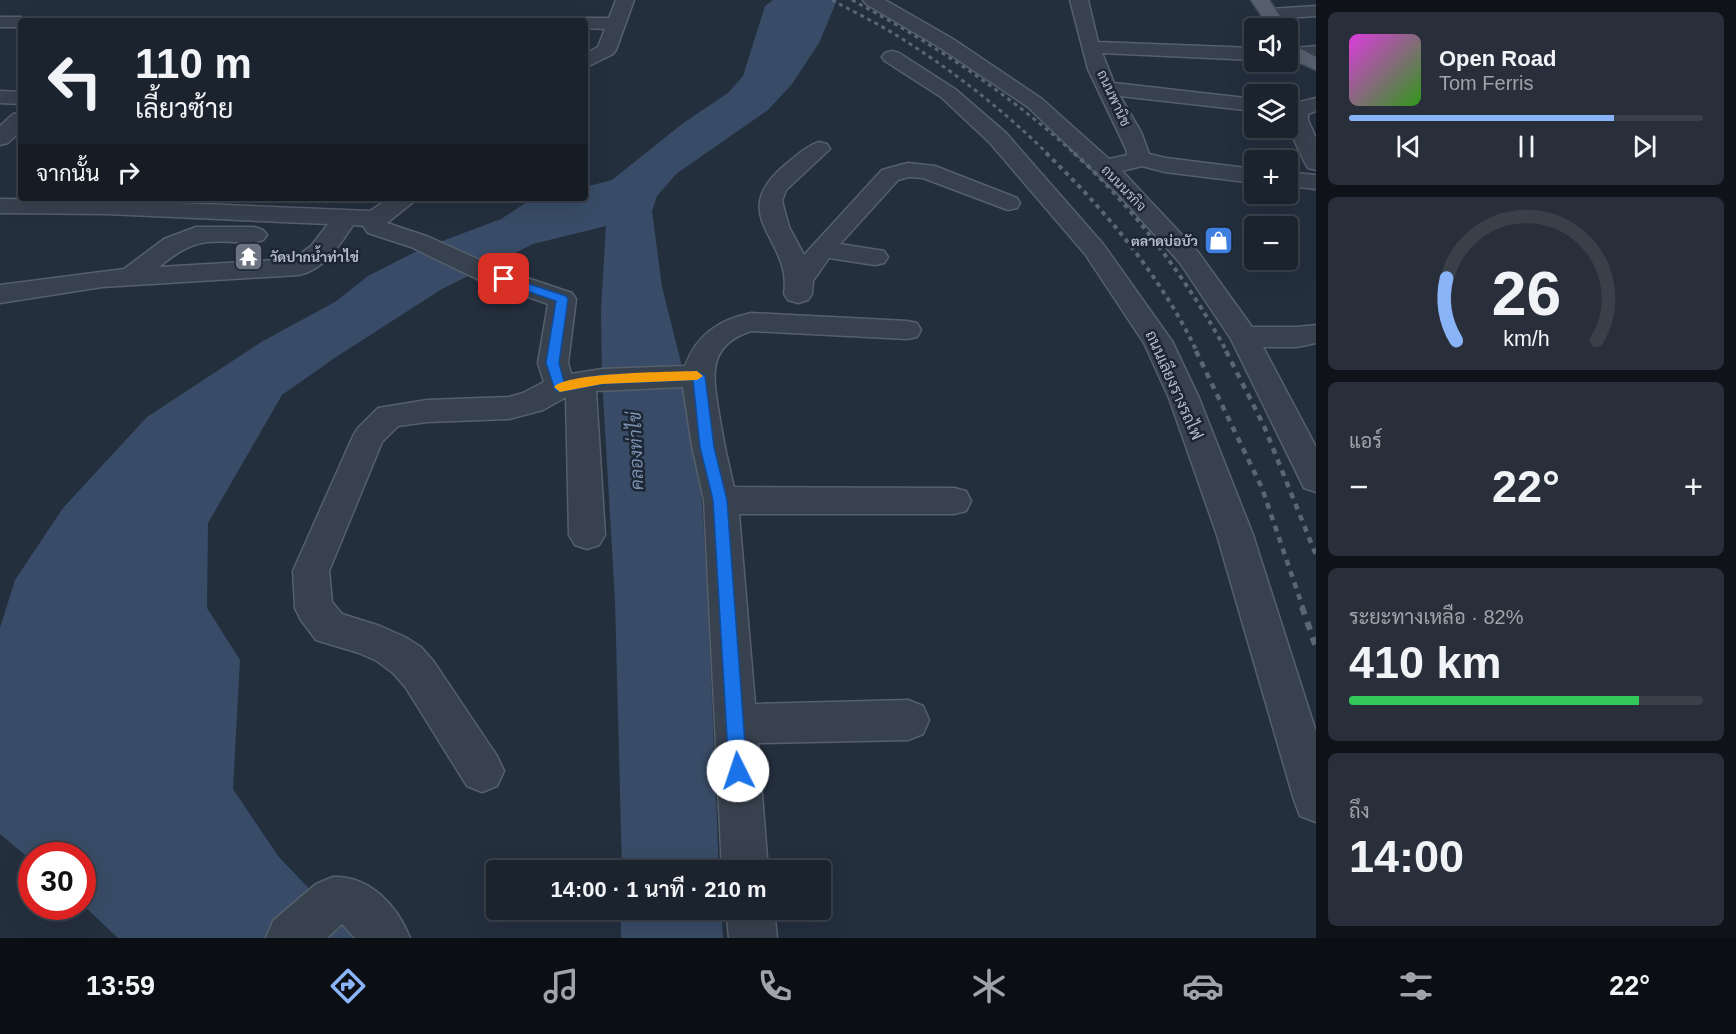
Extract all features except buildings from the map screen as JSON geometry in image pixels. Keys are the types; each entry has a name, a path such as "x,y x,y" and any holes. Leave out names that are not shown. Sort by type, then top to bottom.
{"main road":[{"path":"1298,55 1316,64"}],"street":[{"path":"588,60 606,50 625,0"},
{"name":"ถนนพานิช","path":"1078,0 1106,88 1137,145 1139,158"},
{"name":"ถนนนรกิจ","path":"877,3 996,75 1035,103 1103,166 1189,258 1244,337 1316,479"},
{"path":"1270,14 1316,10"},
{"path":"0,22 18,22"},
{"path":"588,23 617,24"},
{"path":"1092,47 1244,54"},
{"path":"1298,51 1316,52"},
{"name":"ถนนเลียงรางรถไฟ","path":"892,57 948,93 998,138 1094,249 1158,341 1184,398 1235,535 1316,800"},
{"path":"1106,88 1244,104"},
{"path":"0,98 18,98"},
{"path":"1300,108 1297,120 1316,163"},
{"path":"0,138 18,122"},
{"path":"788,324 801,288 794,258 774,219 770,204 774,190 819,149"},
{"path":"1103,166 1128,164 1139,158 1165,165 1244,175"},
{"path":"799,281 822,249 890,175 908,170 927,171 1008,203"},
{"path":"1298,180 1316,182"},
{"path":"131,277 173,245 189,237 200,234 340,226 375,219 402,201"},
{"path":"0,206 118,208 340,226"},
{"path":"375,219 374,224 377,228 420,242 486,273 562,299 553,363 581,383"},
{"path":"0,294 131,277 299,267 312,261 340,226"},
{"path":"822,249 875,257"},
{"path":"744,860 720,500 707,447 697,376 702,358 712,342 736,324 751,322 907,330"},
{"path":"1244,337 1297,337 1316,334"},
{"path":"482,771 420,675 407,660 391,649 366,638 330,628 314,608 311,571 369,436 389,416 428,411 509,408 532,402 581,383 697,376"},
{"path":"581,383 587,535"},
{"path":"720,500 954,501"},
{"path":"735,724 908,720"},
{"path":"290,938 333,901 340,899 355,903 386,938"},
{"path":"751,920 753,938"}],"water":[{"name":"คลองท่าไข่","path":"773,0 837,0 819,43 792,84 768,110 676,174 657,196 652,211 662,287 690,398 700,471 719,860 622,860 615,600 602,379 601,310 606,226 533,244 442,289 336,357 282,395 208,523 207,608 240,660 233,789 278,856 356,938 118,938 96,917 96,842 18,842 18,849 0,834 0,628 15,580 63,508 147,417 263,341 335,302 368,276 421,249 501,219 527,202 588,201 588,186 612,180 682,124 728,93 743,76 765,6"},
{"path":"621,920 722,920 723,938 621,938"}],"railway":[{"path":"832,0 877,24 942,66 979,93 1048,154"},
{"path":"852,0 968,70 1023,110 1075,154"},
{"path":"1046,153 1111,221 1149,271 1167,297 1197,352"},
{"path":"1074,153 1117,197 1158,246 1195,299 1227,352"},
{"path":"1196,351 1262,488 1303,608"},
{"path":"1226,351 1264,426 1316,555"},
{"path":"1302,607 1316,647"}],"slow traffic":[{"path":"560,387 602,380 697,376"}],"place":[{"name":"ตลาดบ่อบัว","path":"1219,241"},
{"name":"วัดปากน้ำท่าไข่","path":"249,257"}],"route":[{"path":"504,279 562,299 553,363 560,387 602,380 698,376 707,447 720,500 738,771"}]}
